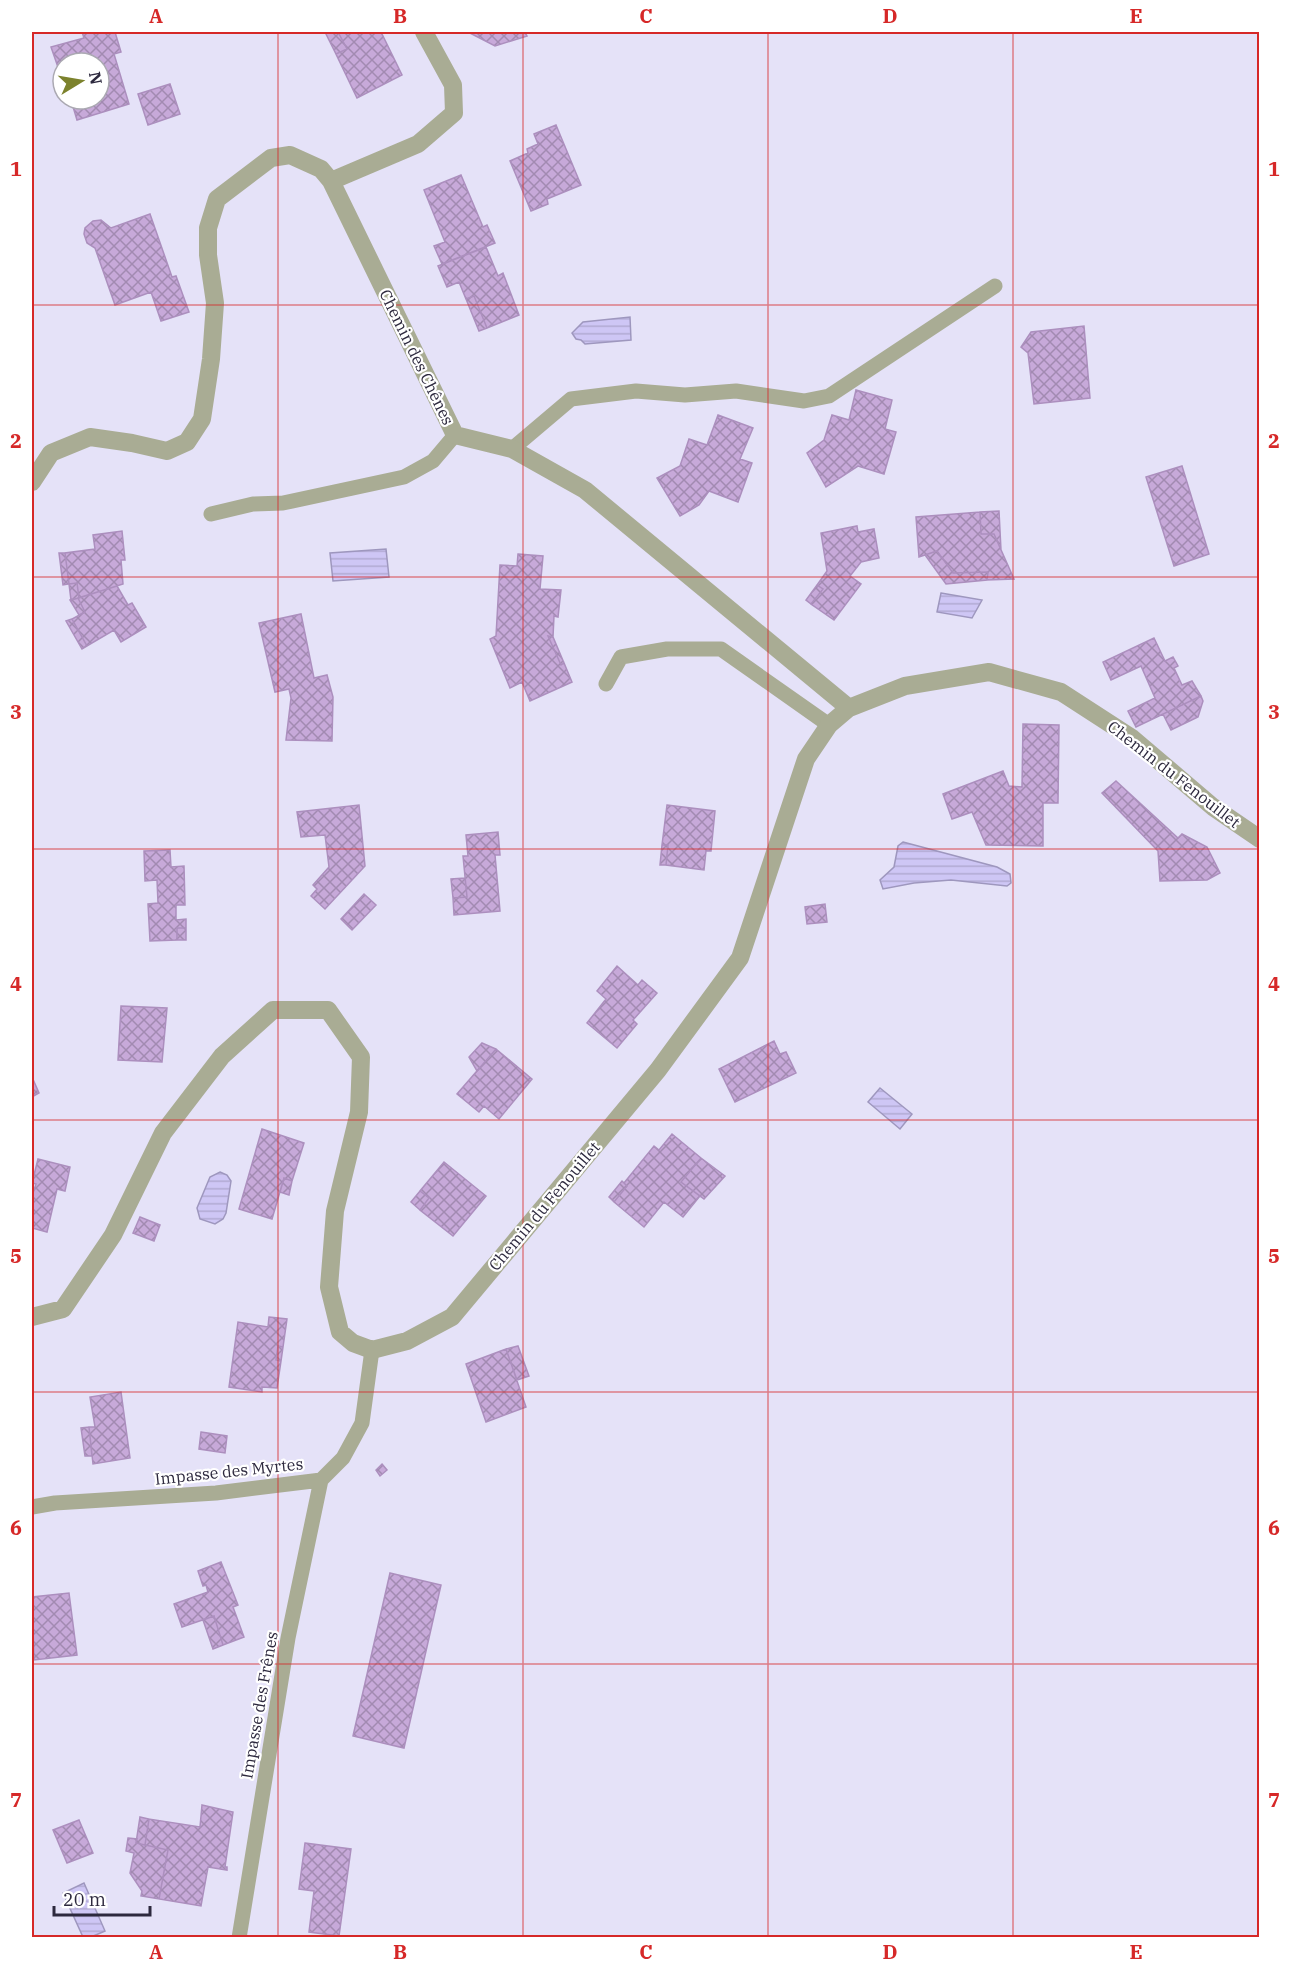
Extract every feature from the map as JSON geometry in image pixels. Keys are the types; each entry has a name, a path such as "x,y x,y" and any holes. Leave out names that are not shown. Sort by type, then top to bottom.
{"street":[{"path":"32,482 51,453 90,437 167,451 187,442 202,419 211,359 215,303 208,255 208,228 218,199 271,158 290,155 321,169 331,181 418,144 454,113 453,85 424,32"},
{"name":"Chemin des Chênes","path":"331,181 455,435 512,448 585,490 849,708"},
{"name":"Chemin du Fenouillet","path":"372,1350 408,1341 452,1317 679,1042 740,958 806,759 829,725 849,708 905,686 989,672 1060,692 1132,738 1213,807 1260,839"},
{"path":"32,1317 63,1309 113,1235 163,1133 222,1056 273,1010 328,1010 361,1057 359,1112 335,1211 329,1287 340,1332 353,1343 372,1350"}],"lane":[{"path":"512,448 571,399 636,391 685,395 736,391 804,401 830,396 995,286"},
{"path":"211,514 254,504 283,503 404,477 433,461 455,435"},
{"path":"606,684 621,657 667,649 721,649 829,725"},
{"name":"Impasse des Myrtes","path":"32,1507 55,1503 216,1493 321,1480 343,1458 362,1423 372,1350"},
{"name":"Impasse des Frênes","path":"239,1938 288,1638 321,1480"}],"shaded area":[{"path":"630,317 631,340 585,344 576,339 572,333 583,322"},
{"path":"386,549 389,577 333,581 330,553"},
{"path":"941,593 982,600 972,618 937,612"},
{"path":"903,842 997,867 1010,874 1011,883 1007,886 951,880 914,883 883,889 880,880 894,867 898,846"},
{"path":"880,1088 912,1114 900,1129 868,1102"},
{"path":"220,1172 227,1175 231,1181 226,1213 223,1219 215,1224 200,1219 197,1208 210,1177"},
{"path":"84,1883 105,1931 91,1937 83,1937 63,1893"}],"building":[{"path":"82,32 115,32 121,52 114,54 129,104 111,110 111,51 52,51 51,47 84,38"},
{"path":"325,32 338,32 347,49 336,54"},
{"path":"338,32 381,32 402,75 357,98 336,54 347,49"},
{"path":"468,32 525,32 527,36 495,46"},
{"path":"170,84 180,114 148,125 138,94"},
{"path":"74,111 106,111 77,120"},
{"path":"556,125 581,185 547,199 548,204 531,211 510,161 528,153 527,149 538,144 534,134"},
{"path":"461,175 483,227 487,225 495,243 442,264 434,246 445,242 424,190"},
{"path":"150,214 172,277 176,276 189,312 161,321 151,292 115,305 95,248 87,243 84,234 85,228 93,221 101,220 111,228"},
{"path":"486,247 498,276 503,273 519,315 487,328 474,296 466,299 459,282 447,287 438,266"},
{"path":"474,296 487,328 479,331 466,299"},
{"path":"1084,326 1090,398 1034,404 1028,353 1021,347 1031,332"},
{"path":"856,390 892,400 885,429 896,432 884,474 858,466 826,487 807,453 824,440 832,415 849,420"},
{"path":"718,415 753,428 740,459 752,463 738,502 709,491 699,505 680,516 657,478 680,466 689,439 707,445"},
{"path":"1182,466 1209,554 1174,566 1146,477"},
{"path":"999,511 1001,550 994,534 981,534 980,512"},
{"path":"980,512 981,534 994,534 1014,579 987,580 988,572 953,573 937,551 919,557 916,517"},
{"path":"857,526 858,532 874,529 879,558 861,562 850,576 861,584 834,620 811,604 823,589 817,585 827,571 821,533"},
{"path":"122,531 125,560 121,560 123,584 79,598 77,583 69,584 65,553 95,549 93,535"},
{"path":"937,551 953,573 988,572 987,580 946,584 925,555"},
{"path":"59,553 65,553 69,584 63,585"},
{"path":"518,554 543,556 540,589 561,590 558,617 554,616 553,637 548,636 561,665 564,663 572,682 530,701 522,682 510,688 490,639 496,636 500,565 517,566"},
{"path":"77,583 79,598 71,600 69,584"},
{"path":"817,585 823,589 811,604 806,600"},
{"path":"117,586 128,605 132,603 146,627 121,642 114,630 87,646 72,619 85,612 78,598"},
{"path":"78,598 85,612 79,615 70,600"},
{"path":"301,614 314,678 327,675 333,697 332,741 286,740 291,698 289,689 275,692 259,623"},
{"path":"72,619 87,646 82,649 66,621"},
{"path":"548,636 553,637 564,663 561,665"},
{"path":"1154,638 1165,661 1173,657 1178,666 1174,668 1182,685 1192,681 1201,696 1136,727 1128,711 1155,698 1141,666 1111,680 1103,662"},
{"path":"1201,696 1203,701 1198,717 1171,730 1163,714"},
{"path":"1023,724 1059,725 1058,803 1043,803 1043,846 986,845 972,812 952,819 943,794 1003,771 1009,786 1022,787"},
{"path":"1116,781 1178,838 1182,834 1207,847 1220,873 1207,880 1160,881 1158,851 1102,793"},
{"path":"359,805 365,866 325,909 311,896 317,889 313,885 329,867 325,835 301,837 297,812"},
{"path":"667,805 715,811 711,851 706,851 704,870 666,865 668,845 662,845"},
{"path":"498,832 500,855 495,855 500,911 454,915 453,898 467,897 463,856 468,856 466,835"},
{"path":"662,845 668,845 666,865 660,865"},
{"path":"170,850 171,867 184,866 185,905 176,905 176,920 186,919 186,928 177,928 177,940 150,941 148,904 158,903 157,880 145,881 144,851"},
{"path":"465,878 467,897 453,898 451,879"},
{"path":"364,894 376,905 352,930 341,919"},
{"path":"825,904 827,922 807,924 805,907"},
{"path":"177,928 186,928 186,940 177,940"},
{"path":"617,966 638,985 642,980 657,993 633,1020 637,1024 617,1048 587,1023 606,999 597,991"},
{"path":"121,1006 167,1008 162,1062 118,1060"},
{"path":"774,1041 780,1054 786,1052 796,1073 735,1102 719,1069"},
{"path":"482,1043 496,1049 477,1071 469,1057"},
{"path":"496,1049 532,1079 499,1119 484,1106 479,1112 457,1094"},
{"path":"32,1077 39,1093 32,1097"},
{"path":"262,1129 304,1143 292,1181 284,1178 272,1219 239,1209"},
{"path":"672,1134 701,1158 681,1182 700,1196 683,1217 664,1202 644,1227 614,1202 627,1186 624,1183 654,1146 659,1150"},
{"path":"701,1158 725,1176 704,1199 681,1182"},
{"path":"38,1159 70,1167 65,1191 57,1189 47,1232 32,1228 32,1192 36,1184 32,1183"},
{"path":"444,1162 486,1196 453,1236 420,1210 429,1198 420,1191"},
{"path":"284,1178 292,1181 289,1195 280,1192"},
{"path":"622,1181 627,1186 614,1202 609,1197"},
{"path":"420,1191 429,1198 420,1210 411,1202"},
{"path":"140,1217 160,1225 154,1241 133,1233"},
{"path":"269,1317 287,1319 283,1347 278,1346 276,1360 281,1361 277,1388 262,1387 262,1392 229,1387 238,1322 268,1327"},
{"path":"278,1346 283,1347 281,1361 276,1360"},
{"path":"518,1346 529,1376 517,1380 506,1349"},
{"path":"506,1349 526,1407 486,1422 466,1364"},
{"path":"121,1392 130,1458 93,1464 89,1427 95,1427 90,1397"},
{"path":"89,1427 92,1456 85,1456 81,1428"},
{"path":"201,1432 227,1436 225,1453 199,1449"},
{"path":"382,1464 387,1470 380,1476 376,1470"},
{"path":"221,1562 238,1605 233,1607 244,1637 223,1645 214,1616 182,1627 174,1604 208,1592 206,1585 203,1586 198,1571"},
{"path":"390,1573 441,1585 404,1748 353,1736"},
{"path":"69,1593 77,1655 34,1660 32,1597"},
{"path":"214,1616 223,1645 213,1649 203,1620"},
{"path":"202,1805 233,1812 225,1867 227,1870 208,1867 201,1906 159,1899 168,1850 145,1845 149,1819 200,1827"},
{"path":"140,1817 149,1819 145,1845 136,1843"},
{"path":"79,1820 93,1853 67,1863 53,1830"},
{"path":"128,1838 137,1839 136,1843 168,1850 159,1899 141,1896 142,1891 130,1873 134,1853 126,1851"},
{"path":"305,1843 351,1849 339,1936 309,1932 314,1891 299,1889"}]}
